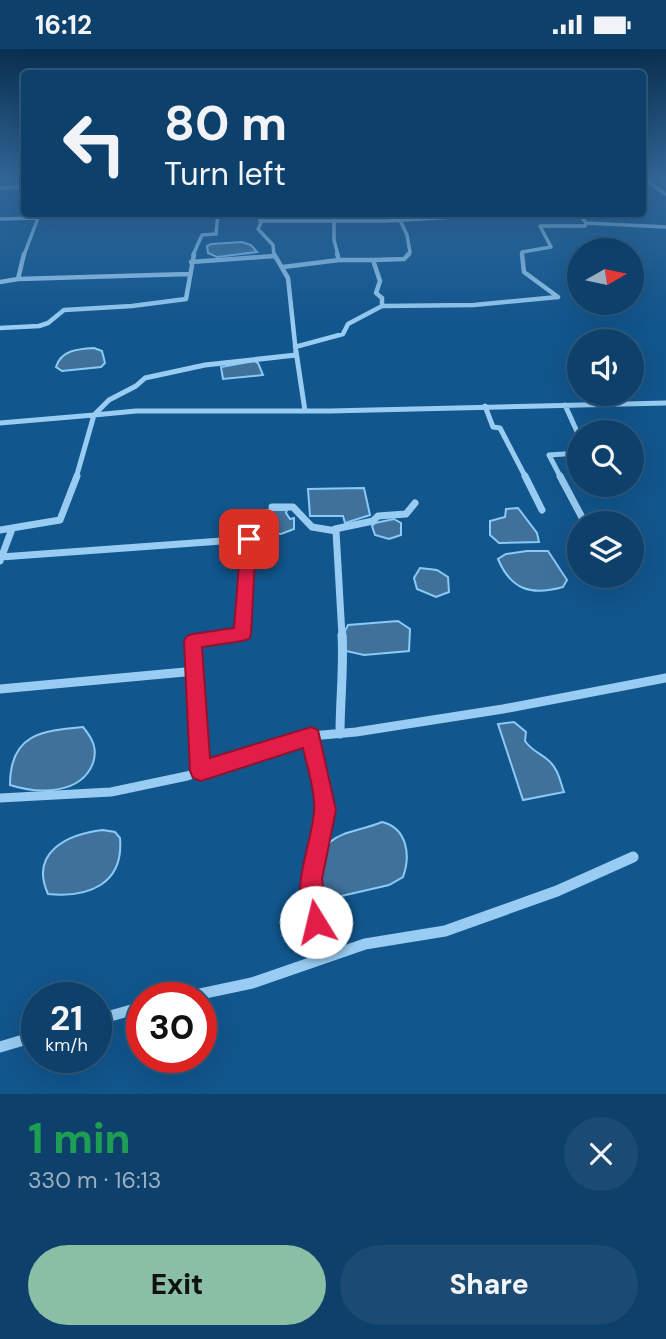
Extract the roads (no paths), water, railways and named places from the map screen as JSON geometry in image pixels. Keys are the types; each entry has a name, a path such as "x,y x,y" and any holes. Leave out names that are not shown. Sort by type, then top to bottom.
{"street":[{"path":"18,279 34,227"},
{"path":"0,328 39,326 48,323 64,310 132,306 186,299 191,262 202,235 216,233 217,227"},
{"path":"259,227 273,245 274,256 288,278 305,411"},
{"path":"334,227 339,260"},
{"path":"283,267 339,260 404,259 410,252 403,227"},
{"path":"295,347 343,334 348,324 360,319 371,309 382,306 474,305 558,297 524,272 522,252 551,247 540,227"},
{"path":"191,262 274,256"},
{"path":"373,260 380,281 376,293 382,298 382,306"},
{"path":"0,282 18,279 189,275"},
{"path":"0,530 60,520 83,459 94,415 109,400 136,386 145,378 205,365 296,355"},
{"path":"0,423 136,411 305,411 666,403"},
{"path":"565,405 572,420"},
{"path":"485,406 493,427 500,428 542,510"},
{"path":"567,454 549,455 567,489"},
{"path":"272,507 293,507 313,527 335,529 373,521 378,516 406,514 415,503"},
{"path":"12,529 1,559 249,539 242,634 193,641 201,771"},
{"path":"335,529 344,670 340,699 340,734"},
{"path":"0,689 196,671"},
{"path":"0,798 111,792 201,771 311,736 503,709 666,678"},
{"path":"311,736 326,810 310,879 324,958"},
{"path":"217,990 251,983 365,944 445,931 557,891 633,857"},
{"path":"0,1047 21,1041"}],"water":[{"path":"242,242 251,245 257,252 217,257 208,253 207,246 211,244"},
{"path":"94,348 102,351 105,363 101,367 62,371 56,367 66,354"},
{"path":"254,361 258,363 263,375 223,379 221,367"},
{"path":"364,488 370,515 345,523 343,516 310,516 308,489"},
{"path":"518,508 537,533 539,542 499,543 490,535 490,521 505,517 506,509"},
{"path":"266,510 287,510 290,519 294,518 294,529 281,534 253,531 249,526 249,514"},
{"path":"394,519 401,523 401,535 389,539 375,535 372,526 375,523"},
{"path":"548,551 567,580 563,587 552,590 523,588 509,578 498,559 506,554"},
{"path":"420,568 437,570 448,577 449,592 436,597 417,589 414,578"},
{"path":"398,621 410,629 409,651 364,655 346,651 345,631 348,625"},
{"path":"514,722 526,732 525,741 533,750 554,767 564,792 523,800 498,724"},
{"path":"83,727 91,739 95,753 87,774 79,781 69,786 45,790 10,785 11,768 22,745 41,734"},
{"path":"382,822 390,825 402,836 407,860 403,877 389,885 337,897 327,896 319,881 325,849 338,836"},
{"path":"103,830 115,832 120,838 120,854 110,877 90,890 63,895 48,894 43,879 48,856 65,841"}]}
